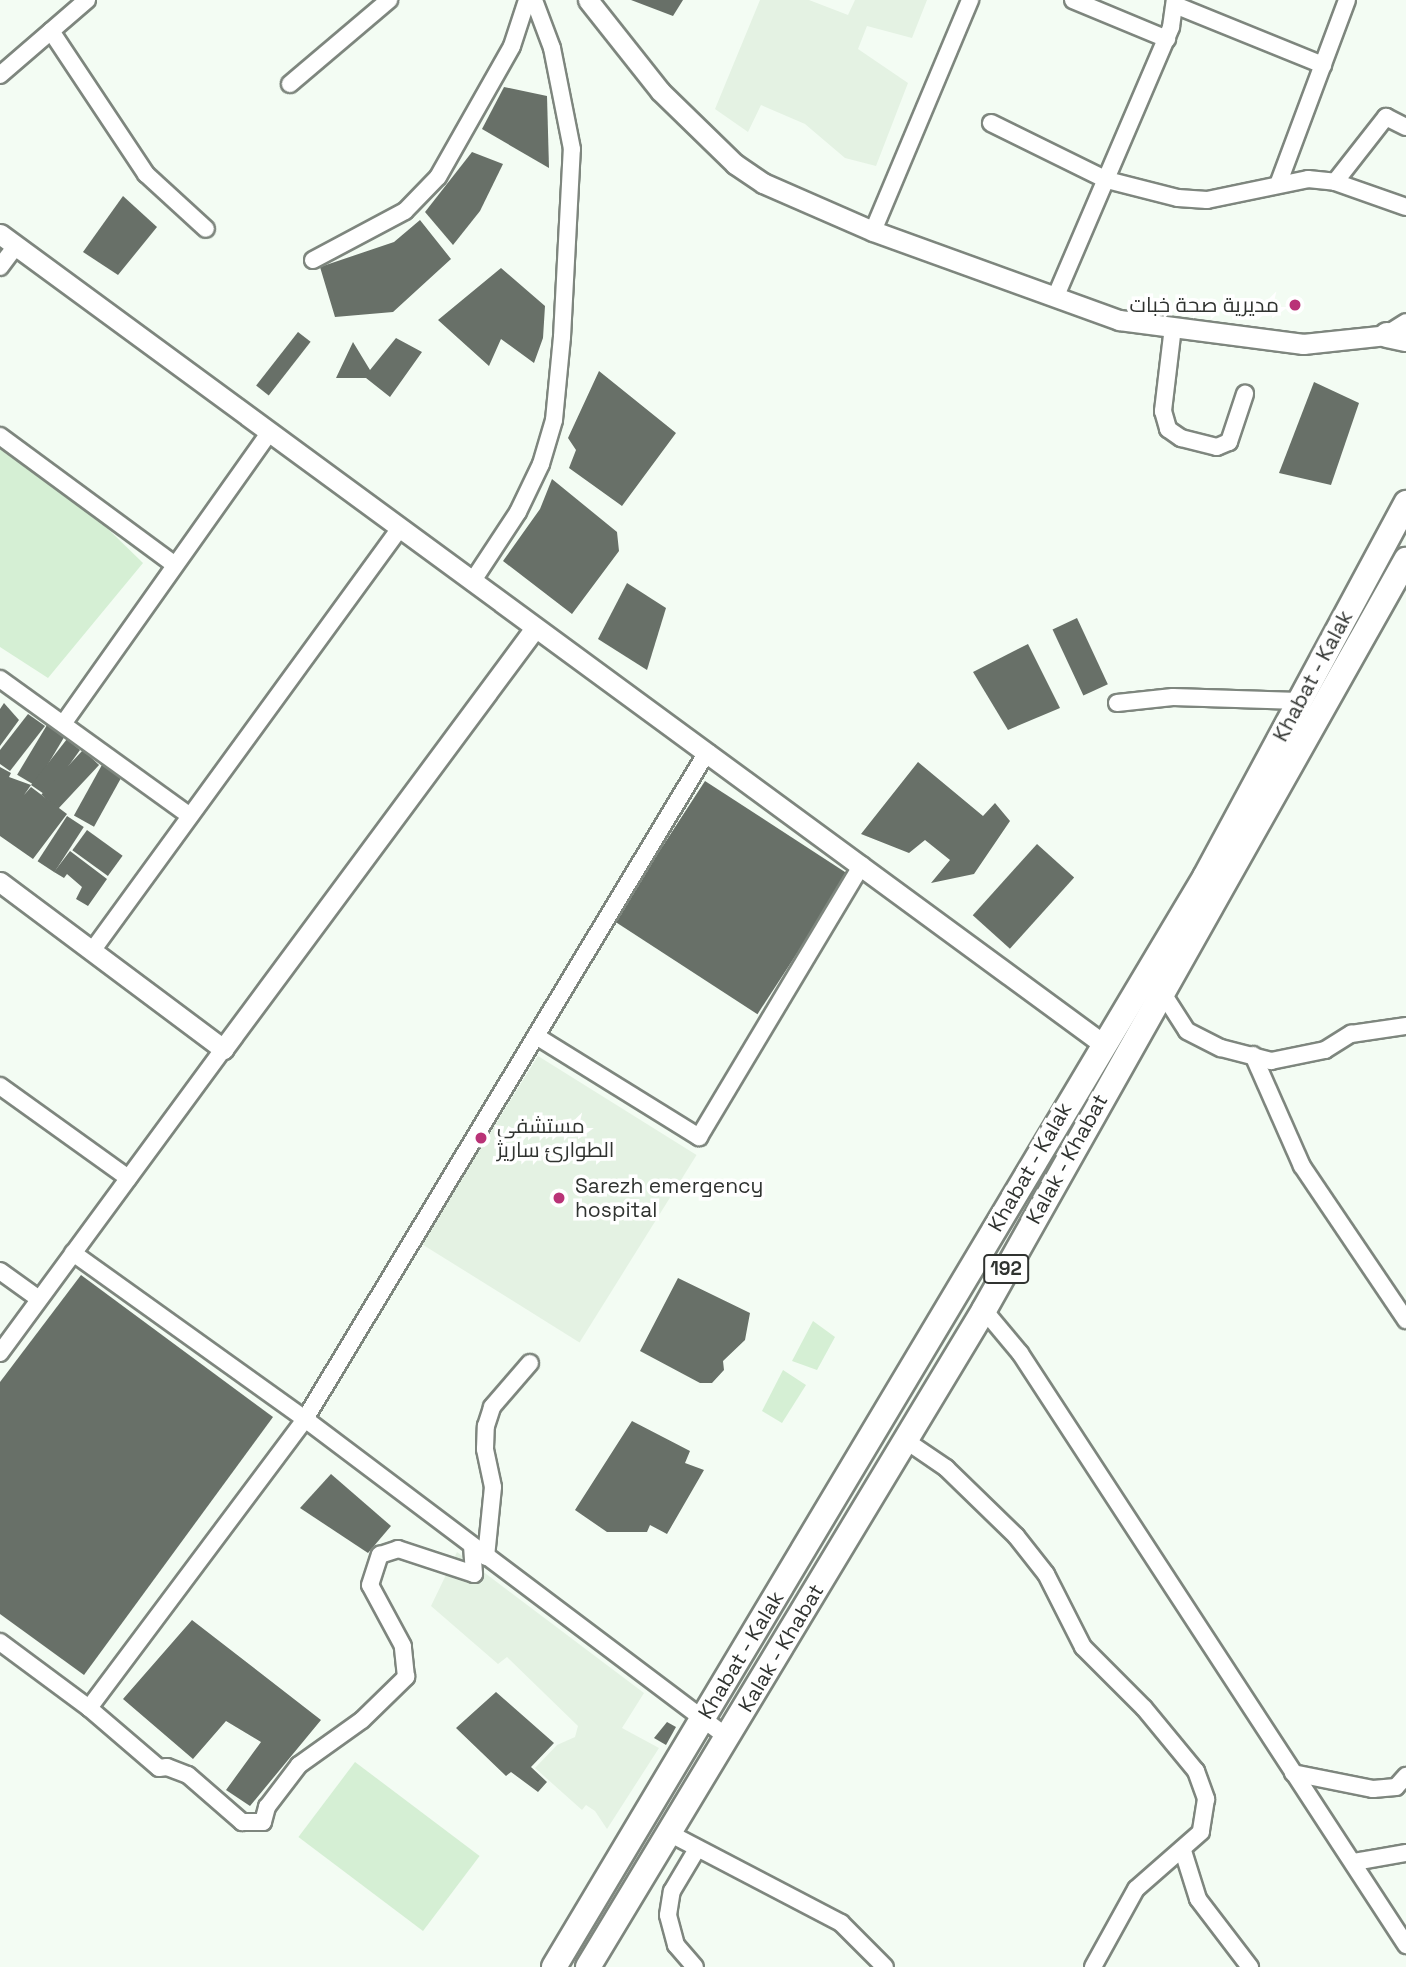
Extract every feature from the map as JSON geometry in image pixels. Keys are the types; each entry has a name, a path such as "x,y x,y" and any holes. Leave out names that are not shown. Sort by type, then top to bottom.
{"main road":[{"name":"Khabat - Kalak","path":"554,1967 1205,877 1406,503"},
{"name":"Kalak - Khabat","path":"588,1967 984,1310 1406,560"}],"street":[{"path":"0,75 87,0"},
{"path":"290,84 389,0"},
{"path":"313,260 405,211 438,177 512,46 527,0"},
{"path":"472,582 536,478 554,420 561,349 572,149 555,57 534,0"},
{"path":"588,0 660,91 735,164 763,183 873,231 1119,320 1303,344 1400,333"},
{"path":"873,231 970,0"},
{"path":"1073,0 1167,38"},
{"path":"1279,182 1347,0"},
{"path":"1055,298 1167,38 1175,3 1323,65"},
{"path":"51,31 146,174 206,229"},
{"path":"1335,181 1386,117 1406,127"},
{"path":"991,123 1107,180 1178,198 1207,200 1279,182 1335,181 1406,207"},
{"path":"0,234 268,435 400,528 1103,1044"},
{"path":"0,267 16,246"},
{"path":"1173,327 1163,411 1168,429 1217,447 1229,442 1245,394"},
{"path":"63,724 268,435"},
{"path":"0,436 175,565"},
{"path":"92,951 400,528"},
{"path":"0,1353 534,628"},
{"path":"0,679 190,816"},
{"path":"1117,703 1172,697 1299,701"},
{"path":"89,1708 305,1419 707,752"},
{"path":"536,1036 699,1138 862,865"},
{"path":"0,882 223,1049"},
{"path":"1162,992 1187,1031 1221,1048 1271,1061 1325,1050 1351,1034 1406,1026"},
{"path":"1253,1055 1301,1166 1406,1320"},
{"path":"0,1086 128,1178"},
{"path":"73,1253 305,1419 727,1737"},
{"path":"0,1271 39,1299"},
{"path":"984,1310 1020,1353 1406,1945"},
{"path":"486,1557 493,1487 485,1449 486,1426 492,1407 530,1363"},
{"path":"905,1440 946,1468 1016,1536 1046,1574 1083,1647 1144,1708 1196,1771 1206,1799 1201,1832 1183,1851 1136,1889 1093,1967"},
{"path":"0,1642 89,1708 159,1768 167,1767 188,1775 242,1822 263,1822 267,1807 299,1765 362,1720 406,1677 403,1646 370,1585 380,1555 398,1549 474,1574 472,1547"},
{"path":"1293,1773 1373,1789 1396,1787 1406,1776"},
{"path":"669,1833 841,1923 885,1967"},
{"path":"695,1967 676,1945 668,1915 672,1891 697,1849"},
{"path":"1183,1851 1198,1899 1250,1967"},
{"path":"1354,1862 1406,1853"}],"shaded area":[{"path":"760,0 809,0 848,15 855,0 927,0 912,38 867,26 858,49 908,83 876,166 845,158 805,124 761,105 748,132 715,109"},
{"name":"Sarezh emergency hospital","path":"538,1056 697,1155 579,1343 421,1243"},
{"path":"457,1552 644,1693 622,1728 659,1748 607,1829 595,1811 586,1805 582,1810 535,1768 557,1745 575,1737 578,1726 507,1657 498,1664 431,1606"}],"green space":[{"path":"0,447 70,492 143,563 48,678 0,647"},
{"path":"813,1321 835,1337 817,1370 792,1361"},
{"path":"783,1370 806,1385 782,1423 762,1411"},
{"path":"355,1762 480,1856 423,1931 298,1837"}],"building":[{"path":"631,0 683,0 673,16"},
{"path":"504,87 547,96 549,168 482,129"},
{"path":"472,152 503,164 480,211 453,245 425,212"},
{"path":"123,196 157,227 118,275 83,252"},
{"path":"420,220 451,259 393,312 335,317 320,267 394,242"},
{"path":"501,268 545,306 543,338 534,363 501,339 489,366 438,320"},
{"path":"298,332 311,342 269,395 256,386"},
{"path":"396,338 422,352 390,397 366,378 336,378 353,342 370,370"},
{"path":"599,371 676,433 622,506 569,468 576,450 568,438"},
{"path":"1314,382 1359,403 1331,485 1279,473"},
{"path":"552,479 617,532 619,551 572,614 503,561 540,509"},
{"path":"627,583 666,608 647,670 598,639"},
{"path":"1077,618 1108,684 1083,696 1053,629"},
{"path":"1028,644 1060,708 1008,730 973,672"},
{"path":"4,703 19,720 0,746 0,709"},
{"path":"28,714 45,726 10,771 0,764 0,750"},
{"path":"47,725 65,736 35,786 17,775"},
{"path":"67,739 80,750 47,796 31,785"},
{"path":"83,750 99,765 57,810 41,795"},
{"path":"918,762 983,816 995,803 1010,821 974,874 931,883 950,860 925,840 909,853 861,834"},
{"path":"103,763 123,774 94,827 74,815"},
{"path":"0,767 11,773 9,777 31,785 24,795 31,787 67,814 33,859 0,836"},
{"path":"705,781 848,874 757,1014 614,921"},
{"path":"67,816 84,827 54,872 38,861"},
{"path":"87,830 123,856 108,876 72,850"},
{"path":"1037,844 1074,877 1010,949 973,915"},
{"path":"70,851 107,879 88,906 76,899 82,887 67,874 64,878 54,872"},
{"path":"81,1275 273,1417 84,1675 0,1614 0,1382"},
{"path":"678,1278 750,1313 745,1340 723,1361 724,1370 712,1383 700,1383 640,1351"},
{"path":"632,1421 690,1451 685,1463 704,1470 667,1534 650,1525 647,1532 607,1532 575,1510"},
{"path":"331,1474 391,1526 368,1553 300,1508"},
{"path":"192,1620 321,1720 250,1806 226,1790 261,1742 226,1721 193,1759 123,1699"},
{"path":"496,1692 554,1743 531,1767 547,1782 538,1792 511,1772 506,1776 456,1728"},
{"path":"667,1722 676,1727 666,1745 654,1738"}],"place":[{"name":"مديرية صحة خبات","path":"1295,305"},
{"name":"مستشفى الطوارئ ساريژ","path":"481,1138"},
{"name":"Sarezh emergency hospital","path":"559,1198"}]}
